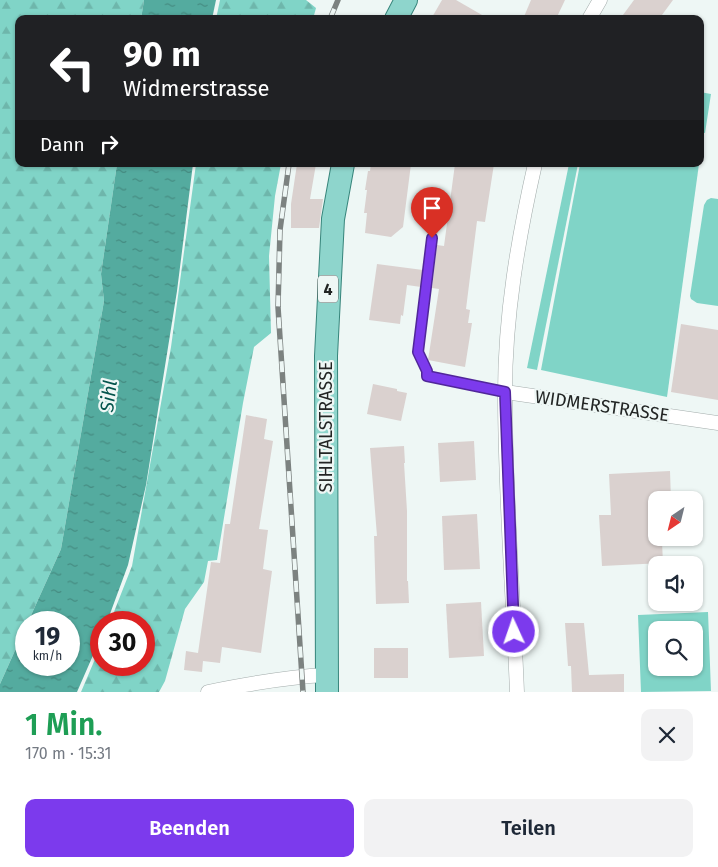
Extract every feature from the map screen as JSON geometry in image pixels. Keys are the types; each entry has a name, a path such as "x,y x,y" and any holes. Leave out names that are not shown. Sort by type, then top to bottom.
{"main road":[{"path":"398,15 406,0"},
{"name":"SIHLTALSTRASSE","path":"326,683 326,366 328,286 333,219 342,167"}],"street":[{"path":"591,15 600,0"},
{"path":"517,692 505,392 512,286 520,233 534,167"},
{"name":"WIDMERSTRASSE","path":"505,392 718,423"},
{"path":"208,692 302,676 326,683"}],"lane":[{"name":"WIDMERSTRASSE","path":"435,219 418,352 427,371 427,376 505,392"}],"green space":[{"path":"0,0 144,0 142,15 15,15 15,167 117,167 101,274 104,301 61,549 33,611 15,611 15,651 0,684"},
{"path":"220,0 306,0 316,8 314,15 217,15"},
{"path":"704,93 711,94 704,133"},
{"path":"196,167 280,167 275,196 269,256 271,333 254,347 217,560 208,561 204,582 185,609 165,681 159,692 81,692 90,671 90,676 155,676 155,611 114,611 132,566 171,347"},
{"path":"568,167 577,167 537,370 527,368"},
{"path":"579,167 699,167 667,397 541,370"},
{"path":"711,198 718,199 718,306 697,303 690,296 704,205"},
{"path":"708,612 711,691 641,692 638,615"}],"water":[{"path":"144,0 216,0 213,15 142,15"},
{"name":"Sihl","path":"117,167 193,167 177,291 146,485 128,565 111,611 90,611 90,662 77,692 0,692 0,684 15,651 15,676 80,676 80,611 33,611 61,549 104,301 101,274"}],"building":[{"path":"442,0 456,0 482,15 433,15"},
{"path":"531,0 565,0 558,15 525,15"},
{"path":"634,0 673,0 662,15 623,15"},
{"path":"297,167 315,167 310,199 323,199 319,228 291,228 291,204"},
{"path":"371,167 411,167 403,227 391,237 365,233 367,213 364,213 367,190 365,190 368,171 370,171"},
{"path":"455,167 494,167 485,222 477,221 466,309 470,310 468,323 472,323 465,367 428,360 439,289 432,288 437,245 444,246"},
{"path":"377,264 423,270 421,287 407,285 403,316 401,315 400,324 369,320"},
{"path":"681,324 718,330 718,400 671,392"},
{"path":"373,384 407,393 401,421 367,414"},
{"path":"246,415 267,419 264,439 273,441 259,529 268,530 263,569 272,571 261,653 222,647 220,663 203,661 202,672 184,670 186,651 198,653 211,562 220,563 225,524 230,524"},
{"path":"474,441 476,480 440,482 438,443"},
{"path":"404,446 409,603 376,604 374,536 377,536 370,448"},
{"path":"670,471 671,491 648,491 648,546 662,546 663,556 648,556 648,564 602,566 599,515 611,515 609,474"},
{"path":"477,514 480,569 444,570 442,516"},
{"path":"481,602 484,656 449,658 446,604"},
{"path":"565,623 584,623 589,675 624,674 624,692 572,692 571,666 568,666"},
{"path":"374,648 408,648 408,678 374,678"}],"railway":[{"path":"332,15 338,0"},
{"path":"289,167 280,230 278,307 303,692"}],"route":[{"path":"432,238 418,352 427,371 427,376 505,392 514,632"}]}
